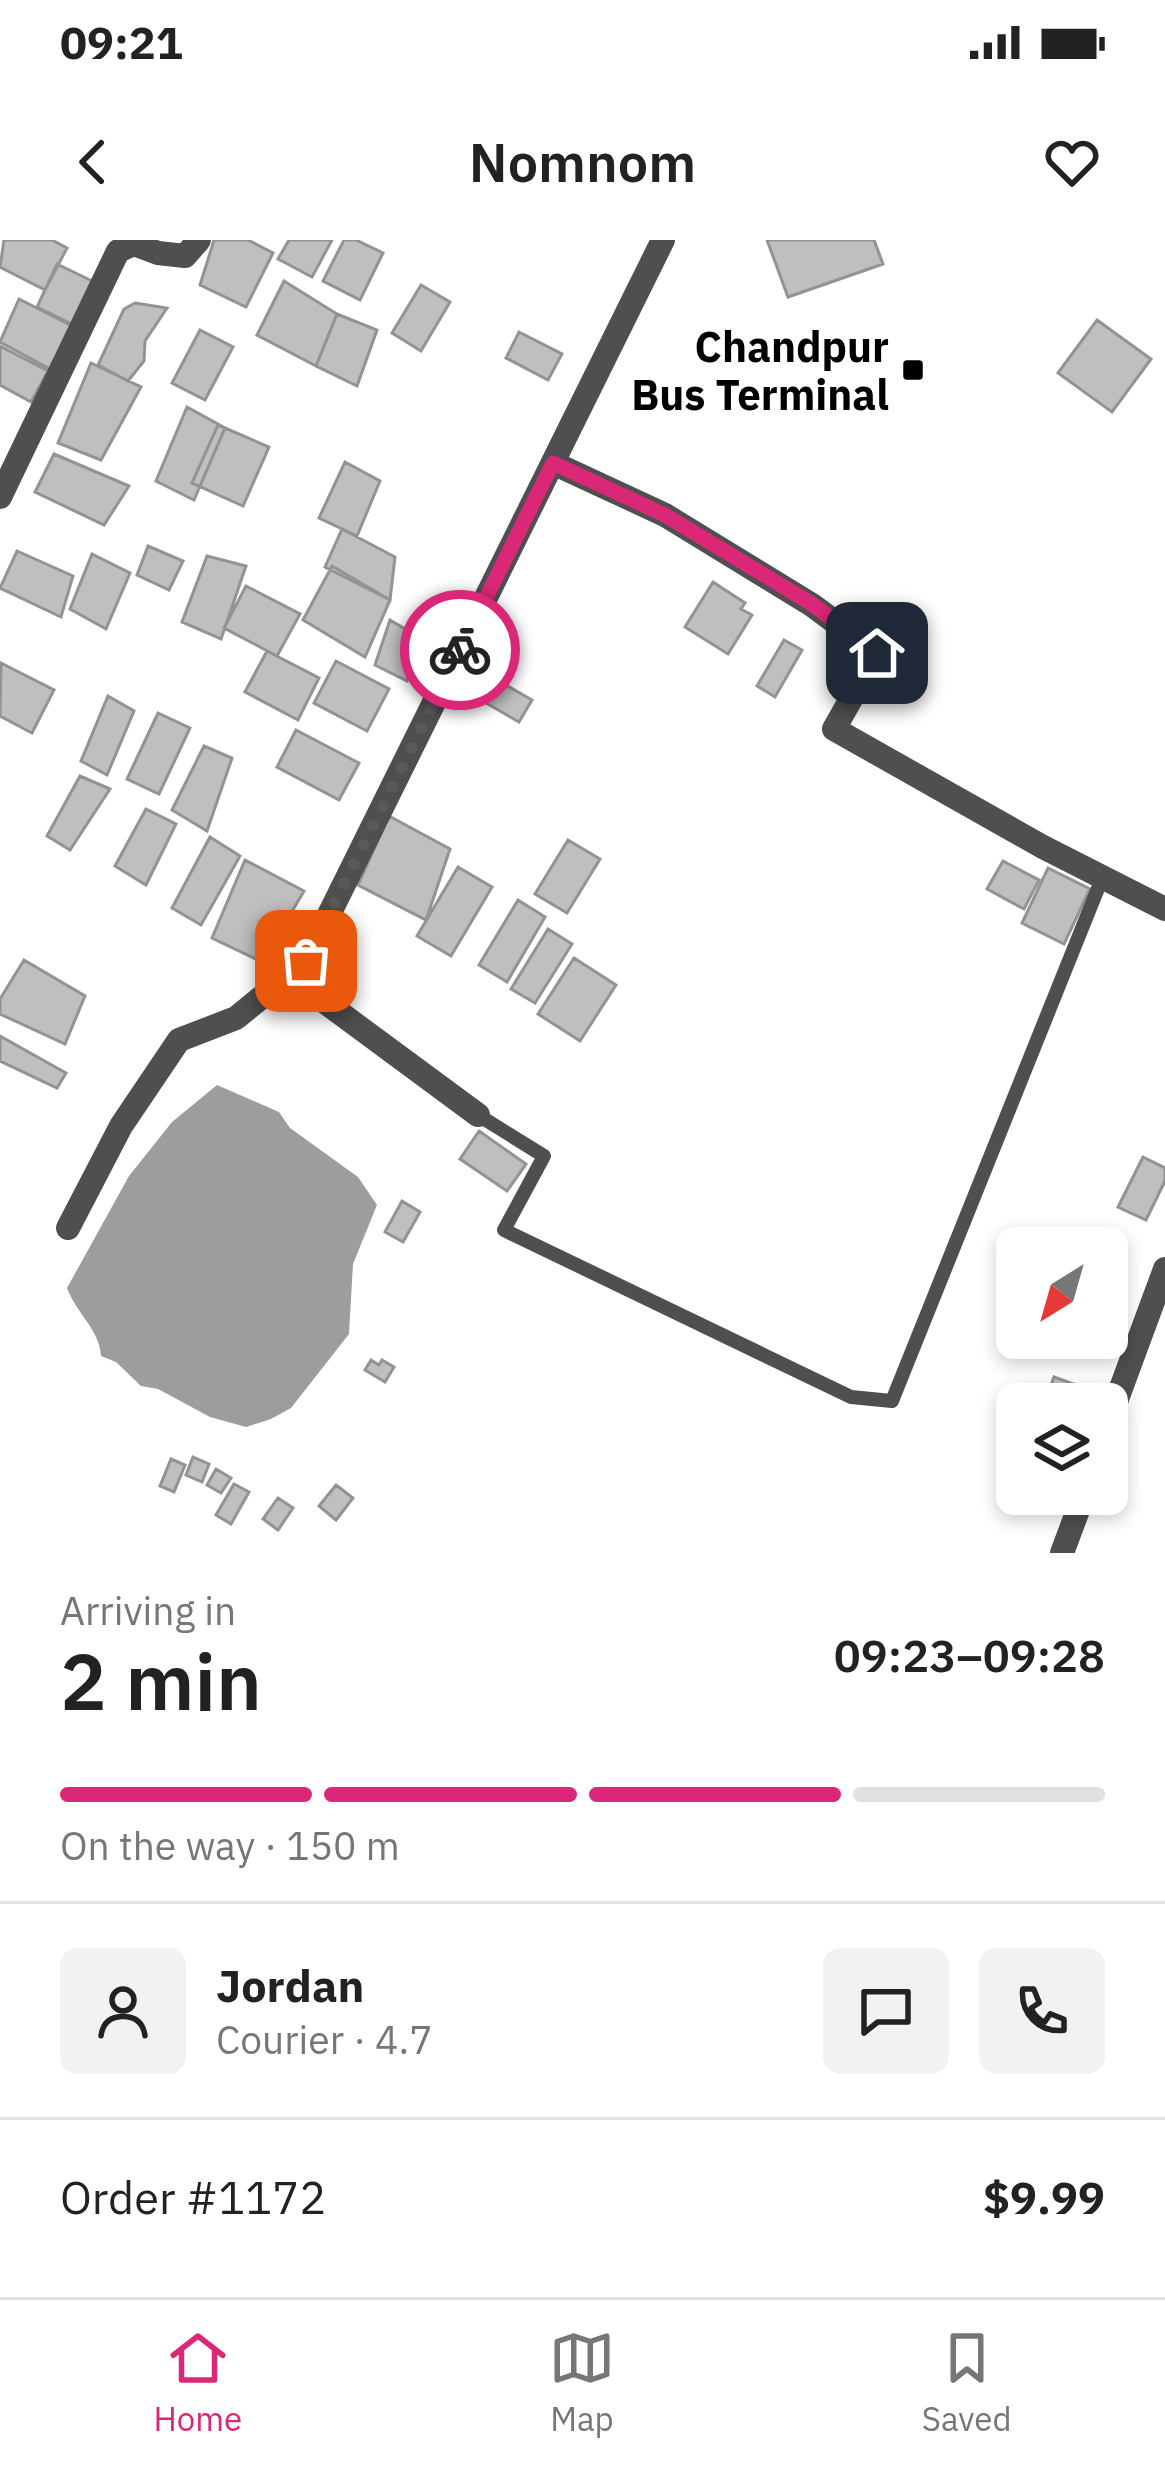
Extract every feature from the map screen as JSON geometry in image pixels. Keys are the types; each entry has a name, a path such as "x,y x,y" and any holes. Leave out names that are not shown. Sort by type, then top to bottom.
{"street":[{"path":"0,497 118,251 134,244 184,256 199,240"},
{"path":"478,1115 302,986 306,961 663,240"},
{"path":"553,463 665,515 812,604 877,653 834,729 1043,847 1165,909"},
{"path":"68,1228 121,1126 179,1040 236,1018 306,961"},
{"path":"1123,1383 1165,1269"},
{"path":"1062,1553 1076,1515"}],"lane":[{"path":"478,1115 544,1156 504,1229 851,1397 892,1401 1103,875"}],"shaded area":[{"path":"217,1085 279,1112 290,1128 358,1177 377,1205 353,1264 349,1334 291,1408 246,1427 210,1417 158,1389 141,1386 116,1362 101,1356 97,1338 67,1288 129,1176 172,1122"}],"building":[{"path":"4,240 52,240 67,248 45,290 0,267"},
{"path":"214,240 248,240 273,253 246,307 200,285"},
{"path":"289,240 332,240 312,277 278,259"},
{"path":"344,240 356,240 383,253 360,300 323,281"},
{"path":"767,240 874,240 883,264 788,297"},
{"path":"57,264 98,284 78,327 37,307"},
{"path":"284,281 337,314 316,366 257,335"},
{"path":"421,285 450,302 421,351 392,333"},
{"path":"19,299 72,326 50,369 0,342"},
{"path":"135,303 167,308 145,341 144,361 128,381 98,365 124,309"},
{"path":"337,314 377,330 357,386 316,366"},
{"path":"1097,320 1151,359 1112,412 1058,373"},
{"path":"200,330 233,347 205,400 172,383"},
{"path":"519,332 562,354 548,380 506,358"},
{"path":"0,346 48,371 31,402 0,385"},
{"path":"91,363 141,387 101,460 58,443"},
{"path":"187,407 225,428 194,500 156,481"},
{"path":"218,425 269,447 243,506 192,483"},
{"path":"54,454 129,486 104,525 35,492"},
{"path":"345,462 380,481 357,536 319,518"},
{"path":"342,529 395,557 390,600 325,567"},
{"path":"148,546 183,561 169,590 137,575"},
{"path":"17,551 73,576 61,617 0,588"},
{"path":"92,554 130,573 106,629 70,609"},
{"path":"207,556 246,566 221,639 182,622"},
{"path":"332,566 390,600 365,657 303,620"},
{"path":"713,582 745,603 741,609 752,615 728,654 685,627"},
{"path":"246,586 300,614 277,656 224,628"},
{"path":"390,620 422,639 407,681 375,665"},
{"path":"784,640 802,650 775,697 757,686"},
{"path":"267,651 319,678 298,720 245,692"},
{"path":"336,661 389,689 367,731 314,703"},
{"path":"1,663 54,690 32,733 0,716"},
{"path":"476,668 532,700 519,722 465,691"},
{"path":"108,696 134,711 107,775 81,761"},
{"path":"158,713 190,728 159,794 127,779"},
{"path":"296,730 359,763 339,800 277,767"},
{"path":"204,746 232,758 207,831 172,810"},
{"path":"80,776 110,789 70,850 47,836"},
{"path":"146,809 176,824 146,885 115,866"},
{"path":"389,816 450,849 426,920 358,885"},
{"path":"210,837 240,856 201,925 172,908"},
{"path":"568,840 600,859 567,913 535,894"},
{"path":"245,860 304,891 262,962 212,938"},
{"path":"1003,861 1039,880 1024,909 987,889"},
{"path":"458,867 492,887 451,956 417,936"},
{"path":"1048,868 1090,889 1064,944 1022,923"},
{"path":"518,900 545,917 507,982 479,965"},
{"path":"548,929 572,944 535,1003 511,989"},
{"path":"574,958 616,985 580,1041 538,1014"},
{"path":"24,960 85,996 65,1044 0,1014 0,999"},
{"path":"0,1036 66,1073 57,1088 0,1061"},
{"path":"479,1131 526,1164 507,1191 460,1159"},
{"path":"1143,1157 1165,1168 1165,1181 1146,1220 1118,1207"},
{"path":"402,1201 420,1212 403,1242 385,1232"},
{"path":"371,1360 394,1367 385,1382 365,1370"},
{"path":"193,1457 209,1464 202,1482 186,1475"},
{"path":"171,1459 185,1465 174,1492 160,1486"},
{"path":"216,1469 231,1478 221,1493 207,1485"},
{"path":"234,1484 249,1492 231,1524 216,1515"},
{"path":"336,1485 353,1498 336,1520 319,1506"},
{"path":"278,1498 293,1508 278,1530 263,1519"}],"way so far":[{"path":"306,961 460,650"}],"place":[{"name":"Chandpur Bus Terminal","path":"913,370"}],"route":[{"path":"460,650 553,463 665,515 812,604 877,653"}]}
